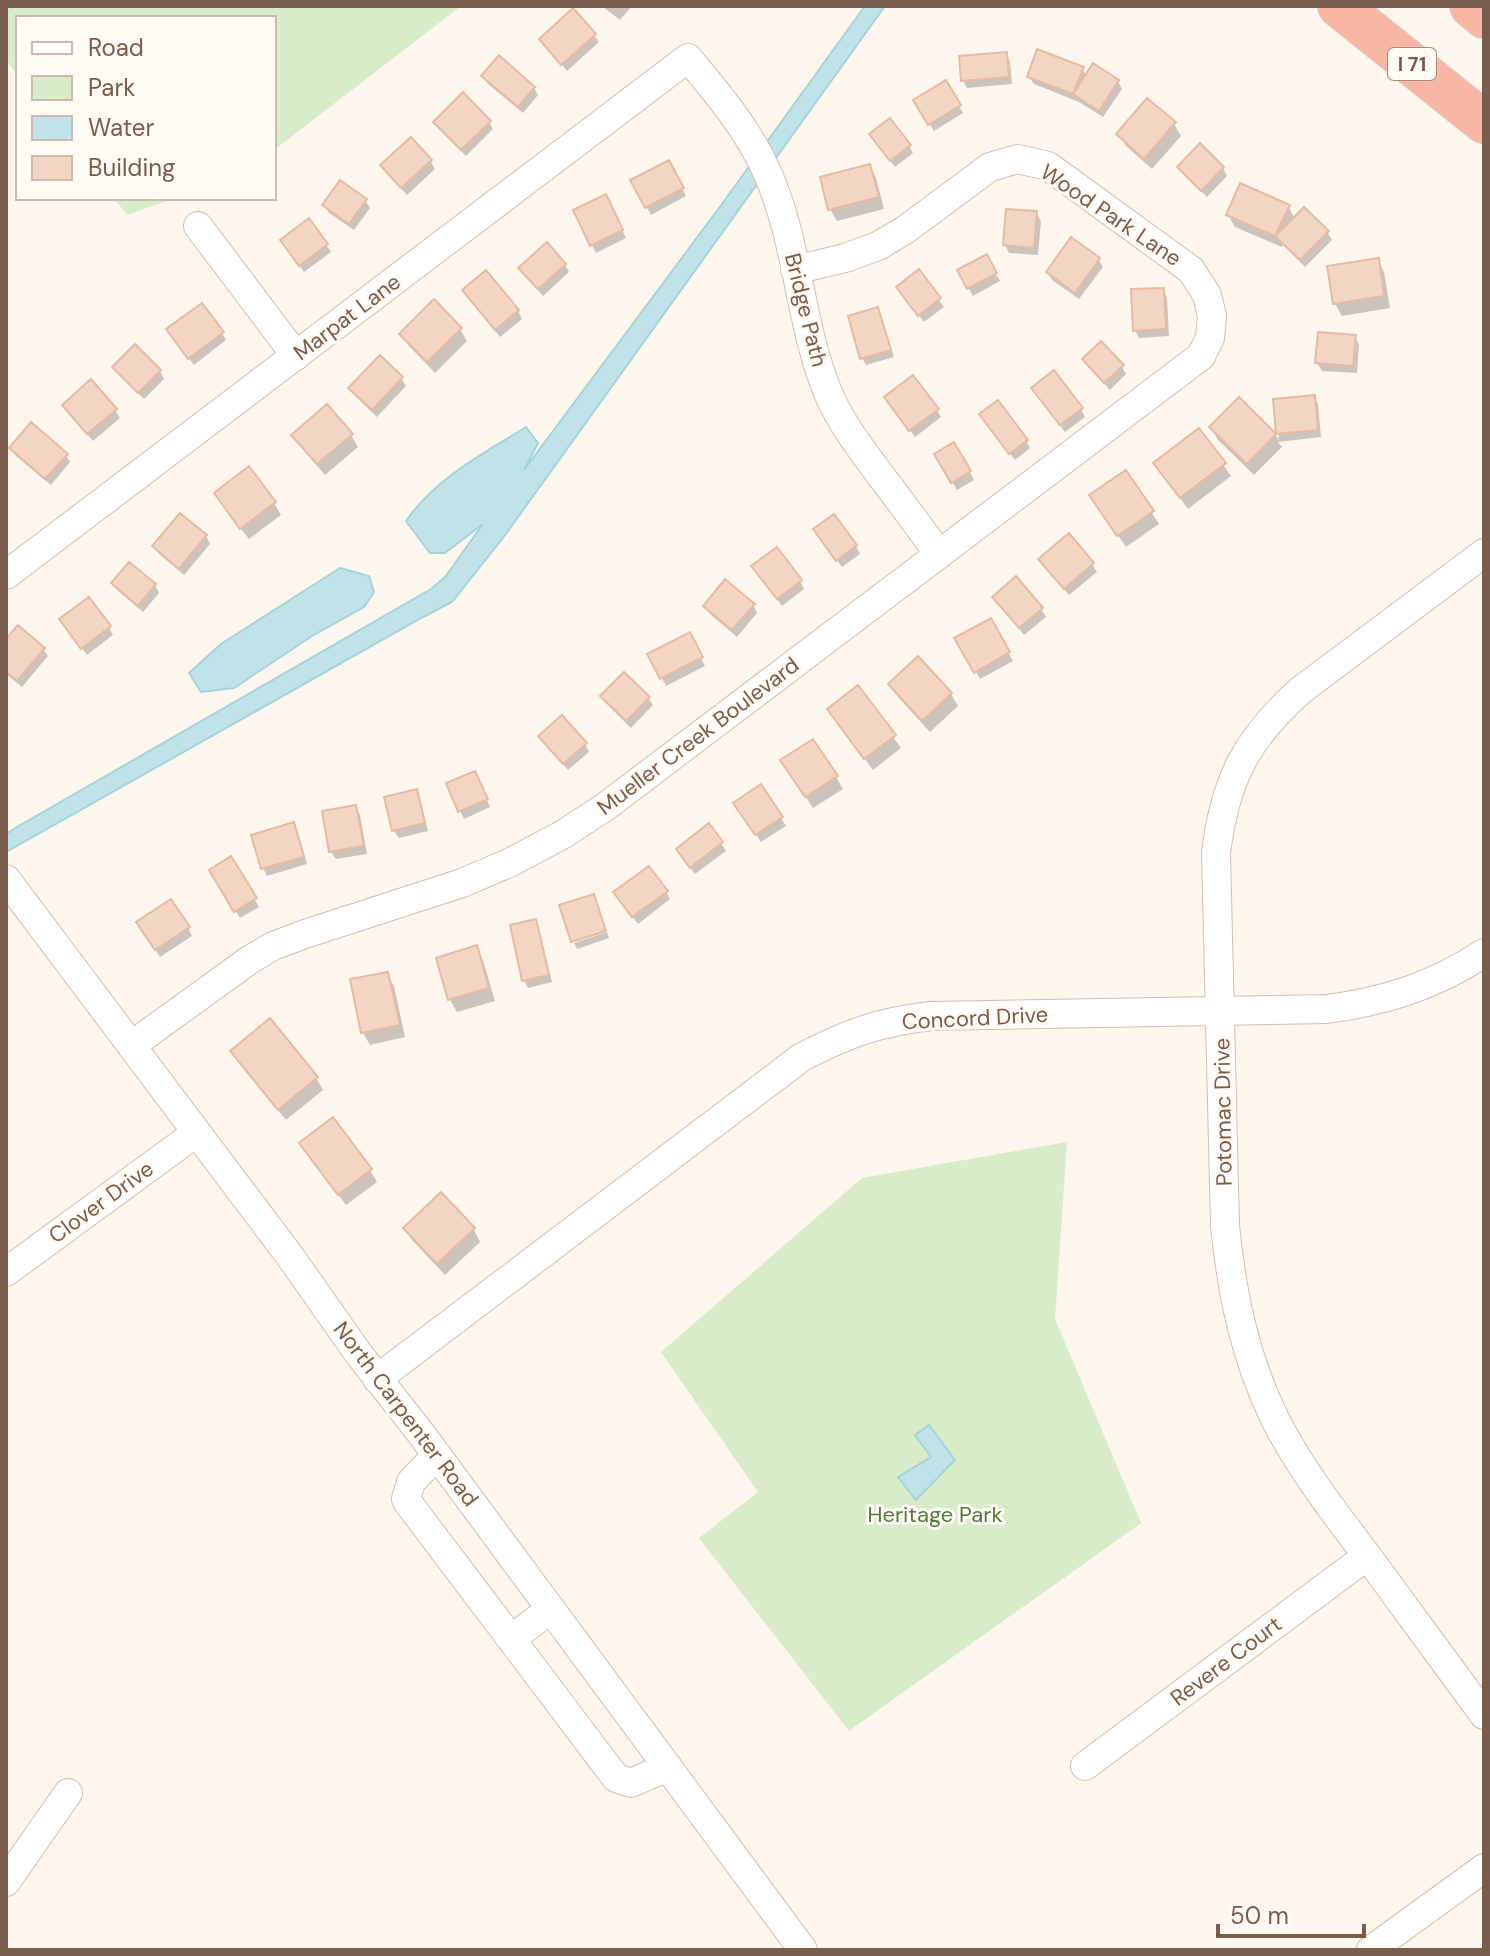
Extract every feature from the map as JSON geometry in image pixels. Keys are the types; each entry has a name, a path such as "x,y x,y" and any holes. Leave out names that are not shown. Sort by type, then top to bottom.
{"highway":[{"name":"I 71","path":"1339,6 1484,122"},
{"path":"1471,6 1484,17"}],"street":[{"name":"Bridge Path","path":"688,58 730,109 751,140 768,174 781,209 818,365 829,396 860,448 939,554"},
{"name":"Marpat Lane","path":"6,575 688,58"},
{"name":"Wood Park Lane","path":"795,270 878,246 905,230 990,167 1018,159 1048,166 1191,270 1207,295 1212,316 1210,338"},
{"path":"198,226 296,356"},
{"name":"Mueller Creek Boulevard","path":"132,1045 273,946 462,883 562,835 605,807 1201,356 1210,338"},
{"name":"Potomac Drive","path":"1484,553 1301,690 1276,713 1254,739 1239,765 1227,793 1216,853 1225,1226 1231,1279 1242,1330 1258,1380 1301,1466 1484,1715"},
{"name":"North Carpenter Road","path":"6,879 292,1259 377,1379 437,1455 803,1950"},
{"name":"Concord Drive","path":"377,1379 802,1057 836,1040 877,1025 931,1016 1327,1009 1366,1004 1435,981 1484,953"},
{"name":"Clover Drive","path":"6,1272 196,1133"},
{"path":"437,1455 411,1482 406,1499 616,1778 631,1783 668,1767"},
{"name":"Revere Court","path":"1085,1766 1367,1556"},
{"path":"511,1639 551,1609"},
{"path":"6,1882 68,1793"},
{"path":"1371,1950 1484,1868"}],"green space":[{"path":"6,6 461,6 276,148 276,16 16,16 16,72 6,60"},
{"path":"116,200 169,200 127,215"},
{"name":"Heritage Park","path":"1067,1142 1055,1319 1141,1523 849,1731 699,1538 758,1492 661,1352 862,1178"}],"water":[{"path":"865,6 885,6 503,538 452,602 6,852 6,834 17,827 431,589 445,577 483,524 445,553 430,553 406,521 446,479 526,427 538,443 524,470"},
{"path":"340,568 369,576 374,592 364,607 312,636 234,688 201,692 189,673 221,644"},
{"path":"929,1425 955,1460 916,1500 898,1477 931,1457 915,1435"}],"building":[{"path":"573,8 596,34 561,65 539,39"},
{"path":"1037,49 1084,67 1073,94 1027,77"},
{"path":"1007,52 1009,77 961,81 959,56"},
{"path":"499,55 535,87 518,107 481,76"},
{"path":"1093,63 1119,80 1099,111 1073,94"},
{"path":"946,80 961,105 928,125 913,100"},
{"path":"463,92 491,121 461,150 433,122"},
{"path":"1147,98 1176,122 1144,159 1116,134"},
{"path":"890,118 911,145 890,161 869,134"},
{"path":"411,137 432,160 401,188 380,165"},
{"path":"1200,143 1224,167 1201,191 1177,167"},
{"path":"669,160 684,188 645,208 630,180"},
{"path":"870,164 879,197 828,210 820,177"},
{"path":"340,180 367,199 349,224 322,205"},
{"path":"1240,183 1290,205 1275,236 1226,215"},
{"path":"606,194 623,230 590,246 573,210"},
{"path":"1304,207 1329,231 1300,260 1275,236"},
{"path":"1006,209 1037,211 1034,248 1003,245"},
{"path":"309,218 328,244 299,266 280,240"},
{"path":"1071,237 1100,258 1075,293 1046,272"},
{"path":"547,242 566,264 538,289 518,268"},
{"path":"987,254 997,273 967,289 957,270"},
{"path":"1379,258 1384,296 1333,304 1327,266"},
{"path":"919,269 941,298 918,316 896,287"},
{"path":"486,270 519,310 495,330 462,290"},
{"path":"1164,288 1166,329 1133,331 1131,289"},
{"path":"434,299 462,328 427,362 399,334"},
{"path":"202,303 224,332 188,359 166,329"},
{"path":"878,307 891,350 860,359 848,316"},
{"path":"1318,332 1356,335 1353,366 1315,363"},
{"path":"1101,341 1124,365 1104,383 1082,359"},
{"path":"135,344 161,370 138,393 112,367"},
{"path":"380,355 403,377 372,410 348,388"},
{"path":"1054,370 1083,408 1060,425 1031,388"},
{"path":"913,375 939,409 909,431 884,397"},
{"path":"91,379 117,409 87,434 62,405"},
{"path":"1315,395 1318,430 1276,434 1273,399"},
{"path":"1239,397 1276,434 1247,464 1209,427"},
{"path":"998,400 1028,440 1009,454 979,414"},
{"path":"327,404 353,434 317,464 291,435"},
{"path":"31,422 68,454 45,479 9,448"},
{"path":"1199,428 1226,463 1180,498 1153,463"},
{"path":"954,442 971,471 951,483 934,454"},
{"path":"249,466 276,502 240,529 214,493"},
{"path":"1126,470 1154,511 1117,536 1089,495"},
{"path":"180,513 207,535 179,569 152,546"},
{"path":"834,514 857,545 836,561 813,529"},
{"path":"1069,533 1094,563 1064,589 1038,559"},
{"path":"777,547 802,580 777,599 751,566"},
{"path":"129,562 156,584 138,606 111,583"},
{"path":"1016,576 1043,608 1019,628 992,597"},
{"path":"725,579 755,604 732,630 703,606"},
{"path":"89,597 111,626 81,649 59,619"},
{"path":"991,618 1010,652 974,673 954,638"},
{"path":"18,625 45,648 17,681 6,672 6,639"},
{"path":"690,632 703,657 660,679 647,654"},
{"path":"918,656 952,693 922,721 888,684"},
{"path":"624,672 650,697 626,721 600,696"},
{"path":"858,685 896,735 864,759 827,709"},
{"path":"562,715 587,743 563,764 538,736"},
{"path":"813,739 838,776 805,797 780,760"},
{"path":"475,771 488,799 458,812 446,783"},
{"path":"761,784 783,817 755,835 733,803"},
{"path":"417,789 425,823 392,831 384,797"},
{"path":"356,805 364,846 329,852 322,811"},
{"path":"294,822 304,857 261,869 251,835"},
{"path":"709,823 723,842 690,868 676,849"},
{"path":"231,856 257,898 234,912 209,870"},
{"path":"649,866 668,891 632,917 613,892"},
{"path":"594,894 606,931 571,942 559,905"},
{"path":"171,899 190,927 155,950 136,922"},
{"path":"536,919 549,975 522,981 510,925"},
{"path":"477,945 489,988 448,1000 436,958"},
{"path":"388,972 400,1025 361,1033 350,979"},
{"path":"270,1018 318,1077 278,1110 230,1051"},
{"path":"333,1117 372,1169 338,1195 299,1143"},
{"path":"441,1192 475,1228 437,1264 403,1228"}]}
